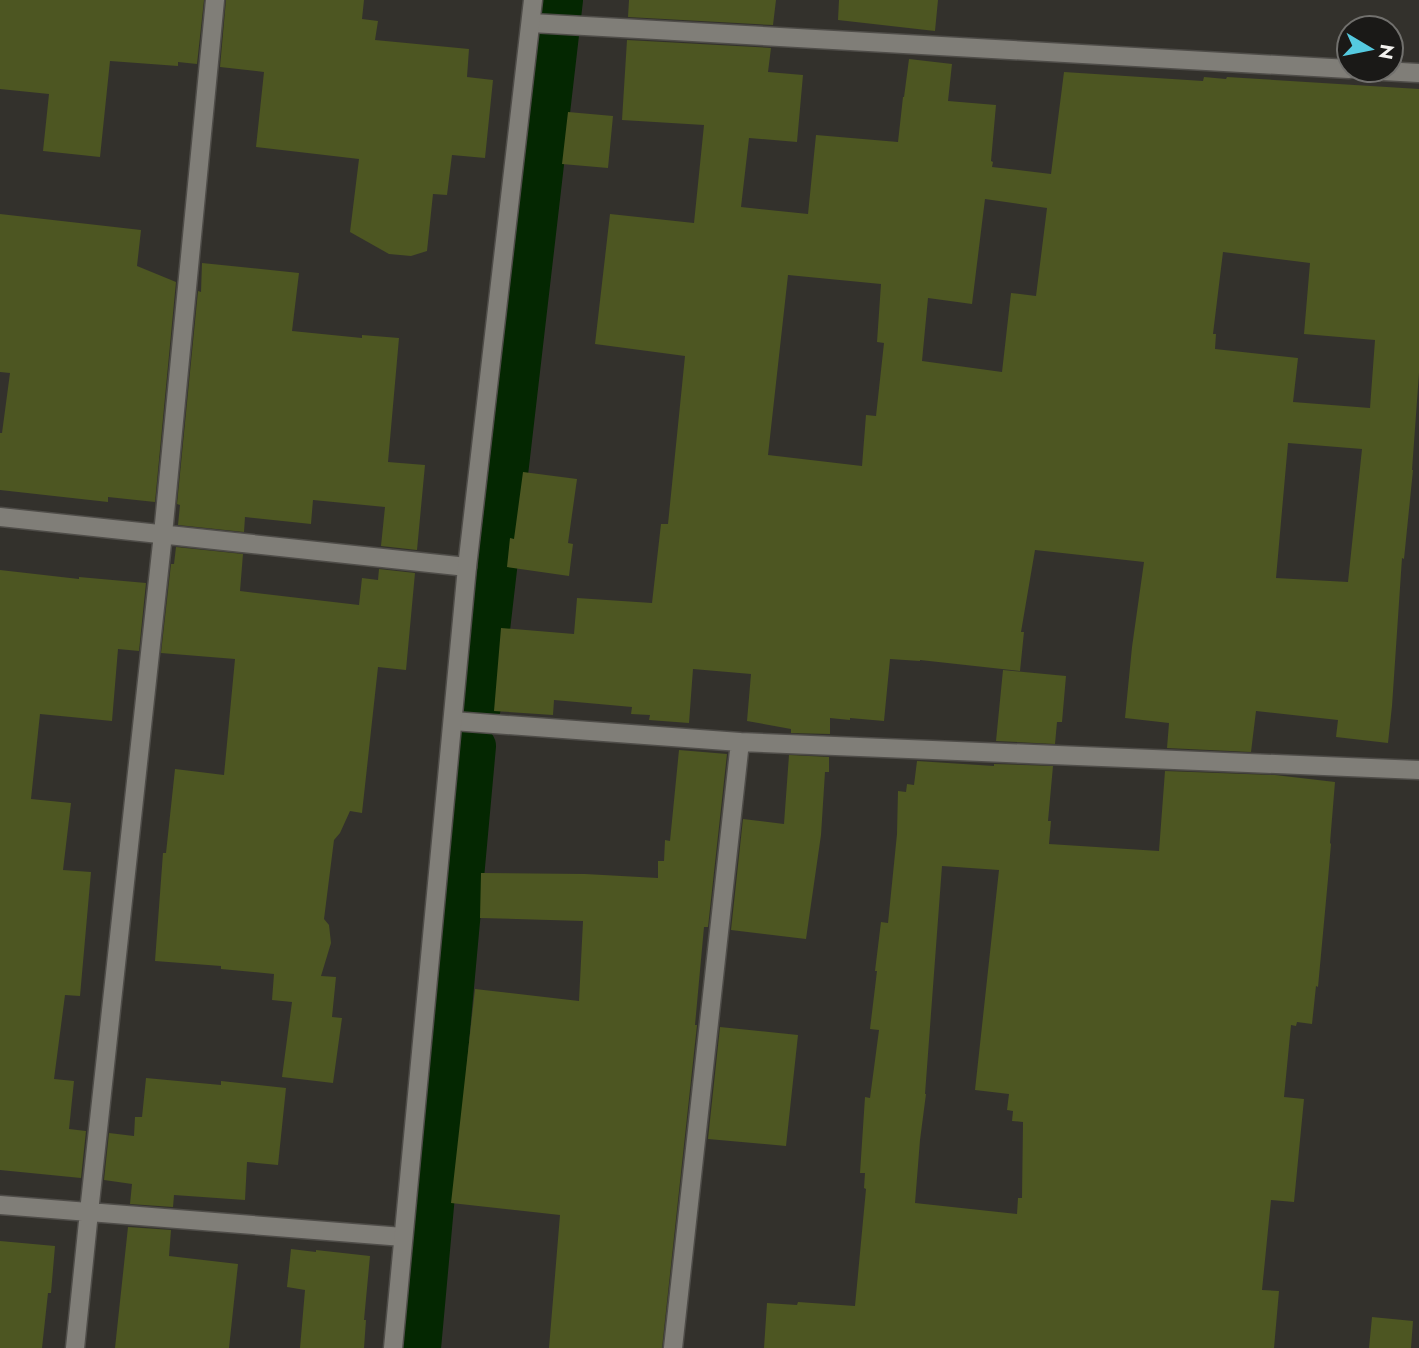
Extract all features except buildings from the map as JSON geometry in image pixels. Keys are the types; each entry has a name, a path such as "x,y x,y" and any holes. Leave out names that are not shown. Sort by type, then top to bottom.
{"street":[{"path":"75,1348 163,534 215,0"},
{"path":"393,1348 467,567 533,0"},
{"path":"531,23 1335,68"},
{"path":"0,517 467,567"},
{"path":"453,721 740,742 1419,770"},
{"path":"673,1348 740,742"},
{"path":"0,1205 403,1237"}],"waterway":[{"path":"481,707 563,0"},
{"path":"421,1348 476,746"}]}
